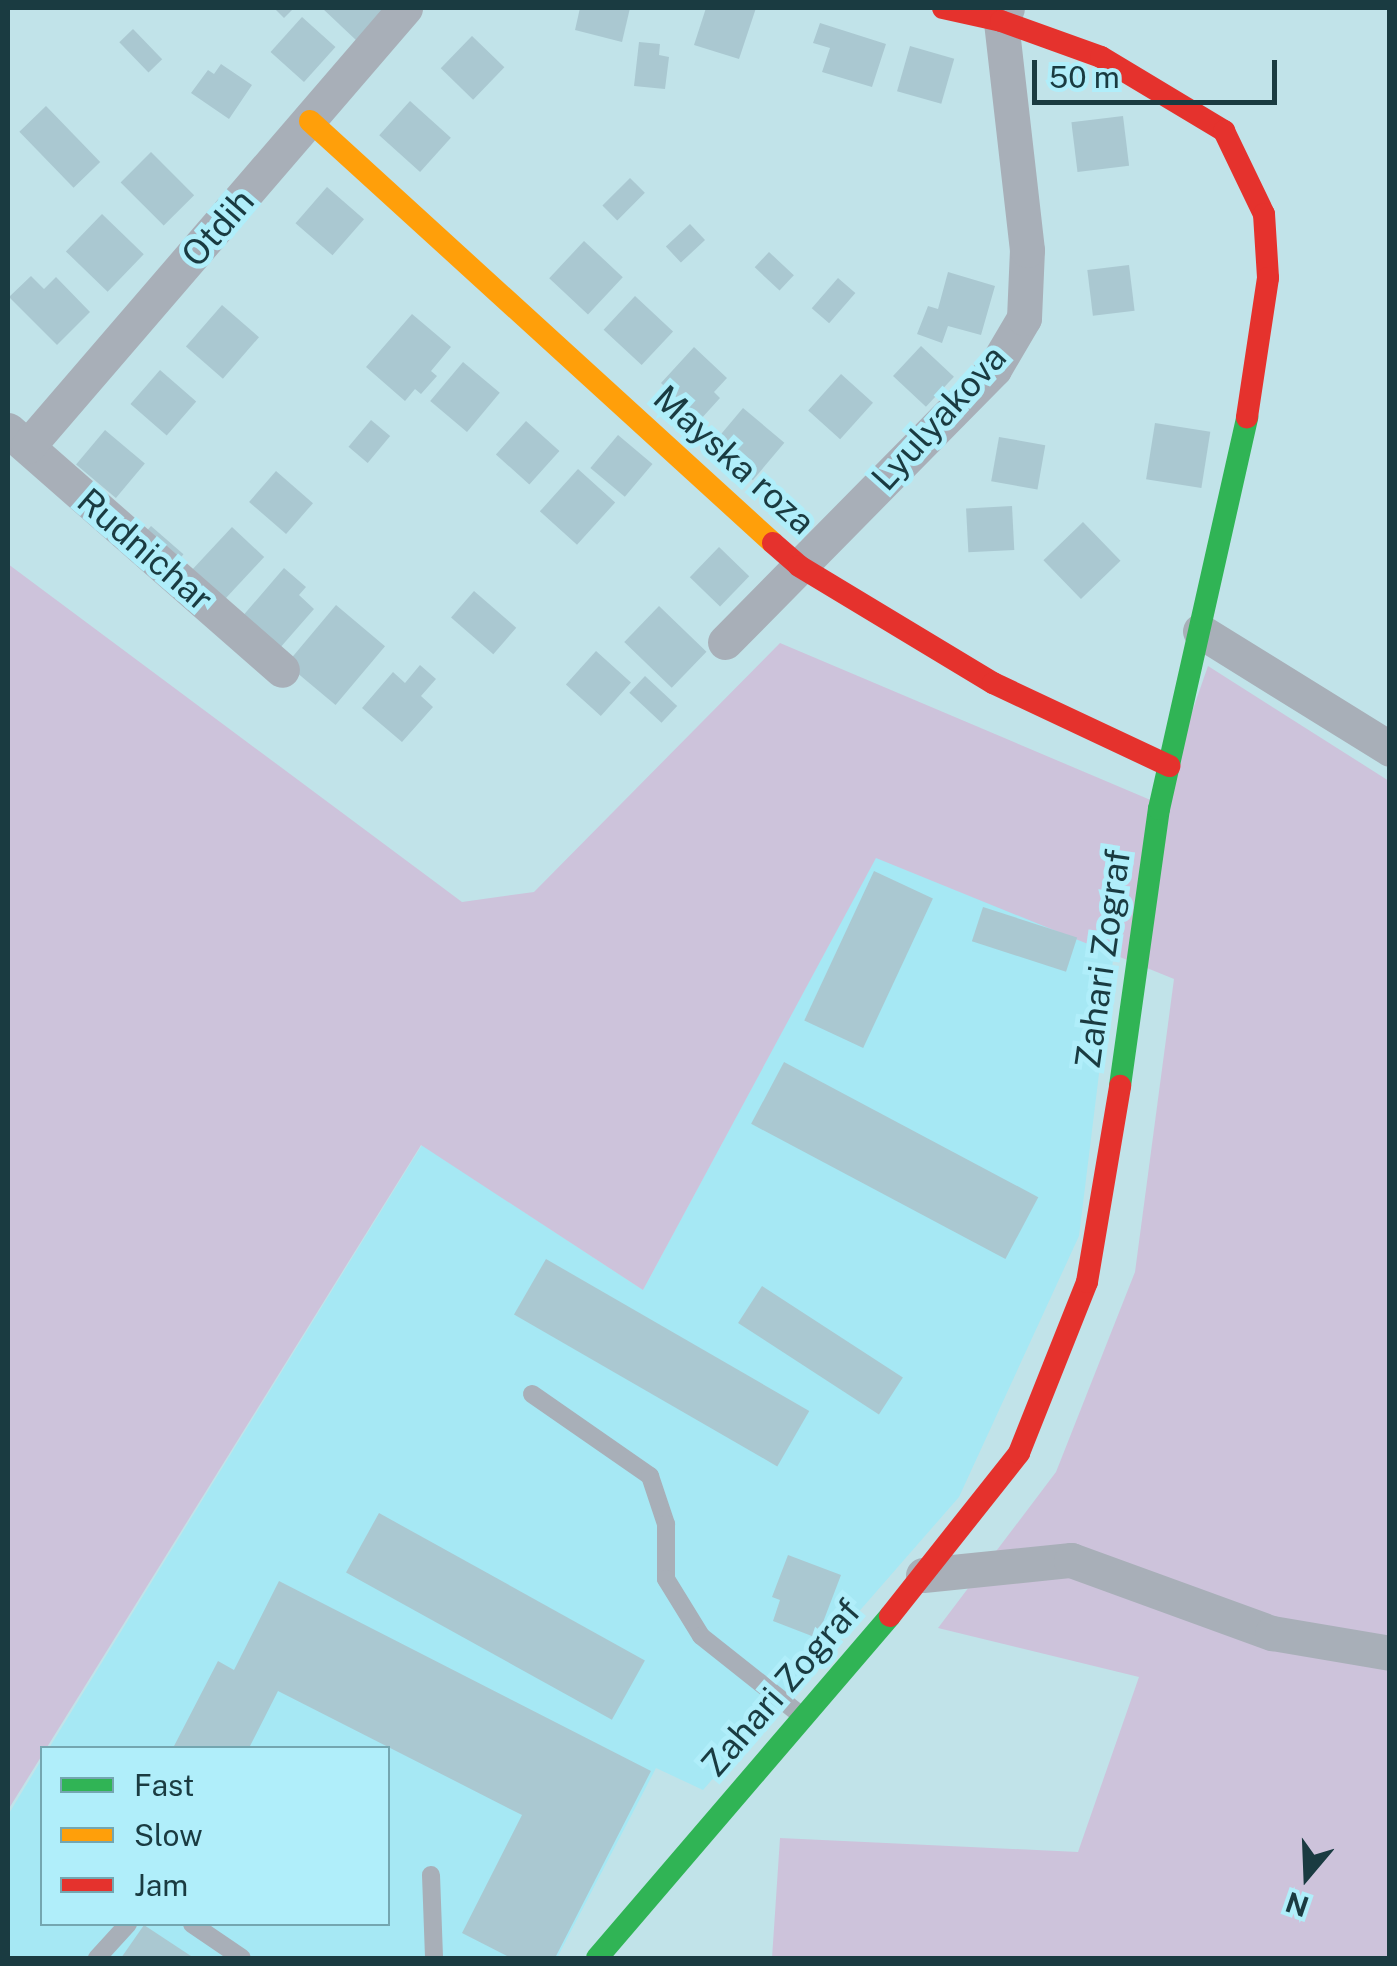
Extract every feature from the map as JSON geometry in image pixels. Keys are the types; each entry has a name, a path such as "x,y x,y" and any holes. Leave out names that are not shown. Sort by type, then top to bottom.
{"street":[{"name":"Otdih","path":"18,438 310,121 406,8"},
{"name":"Zahari Zograf","path":"597,1958 923,1574 1019,1453 1087,1282 1169,766 1240,460 1268,278 1264,214 1224,131 1101,57 1004,14 943,8"},
{"name":"Lyulyakova","path":"725,642 994,369 1024,318 1027,250 1004,14"},
{"name":"Mayska roza","path":"310,121 799,566 993,683 1169,766"},
{"name":"Rudnichar","path":"18,438 282,670"},
{"path":"1200,632 1390,749"},
{"path":"923,1574 1070,1560 1272,1633 1390,1653"}],"lane":[{"path":"532,1394 650,1476 666,1524 666,1579 701,1636 803,1716"},
{"path":"430,1874 434,1958"},
{"path":"97,1958 126,1926"},
{"path":"195,1926 242,1958"}],"shaded area":[{"path":"8,564 462,902 534,892 780,643 1160,804 1208,666 1389,781 1389,1958 772,1958 780,1838 1078,1852 1139,1677 938,1628 1056,1472 1135,1272 1174,979 876,858 643,1290 421,1145 48,1746 40,1746 40,1758 8,1810"},
{"path":"876,857 1114,952 1079,1236 959,1497 703,1790 656,1768 557,1958 8,1958 8,1815 40,1762 40,1926 390,1926 390,1746 50,1746 422,1145 643,1290"}],"building":[{"path":"274,8 294,8 284,18"},
{"path":"322,8 389,8 357,41"},
{"path":"580,8 630,8 622,42 575,30"},
{"path":"706,8 756,8 739,59 694,45"},
{"path":"302,17 335,47 304,82 271,52"},
{"path":"820,23 886,44 872,87 822,72 830,48 813,43"},
{"path":"133,29 162,59 149,72 119,42"},
{"path":"472,36 504,67 473,100 441,68"},
{"path":"639,42 660,44 659,55 669,57 665,89 634,86"},
{"path":"910,46 954,59 941,104 897,91"},
{"path":"221,64 252,85 229,119 191,93 208,70 214,74"},
{"path":"410,101 451,138 420,172 379,135"},
{"path":"46,106 100,162 74,188 19,132"},
{"path":"1123,116 1129,166 1077,172 1071,122"},
{"path":"151,152 194,195 164,226 121,182"},
{"path":"630,178 645,193 617,220 602,206"},
{"path":"327,187 364,219 332,255 296,223"},
{"path":"102,214 144,254 108,292 66,251"},
{"path":"690,224 705,240 681,263 666,247"},
{"path":"584,241 623,277 588,314 549,278"},
{"path":"769,252 794,275 780,291 755,267"},
{"path":"1129,265 1135,311 1093,316 1087,270"},
{"path":"948,272 995,286 981,335 948,326 942,343 917,334 928,306 938,309"},
{"path":"31,276 44,289 56,277 90,312 57,345 9,297"},
{"path":"838,278 855,293 829,323 812,308"},
{"path":"635,296 673,331 642,365 604,330"},
{"path":"222,305 259,337 223,379 186,347"},
{"path":"412,314 451,347 431,371 437,376 421,394 415,389 405,401 366,367"},
{"path":"921,346 954,377 926,407 893,376"},
{"path":"694,347 727,378 714,392 720,398 700,420 661,383"},
{"path":"463,362 500,393 467,432 430,401"},
{"path":"160,370 196,401 167,435 130,404"},
{"path":"841,374 873,403 840,439 808,410"},
{"path":"743,408 784,443 753,480 712,446"},
{"path":"371,420 390,436 368,463 349,447"},
{"path":"526,421 559,451 529,485 496,454"},
{"path":"1155,423 1210,432 1201,488 1146,479"},
{"path":"105,430 145,463 116,498 76,464"},
{"path":"618,435 652,464 625,497 590,468"},
{"path":"999,437 1045,445 1037,489 991,481"},
{"path":"578,469 615,502 577,545 540,511"},
{"path":"276,471 313,503 286,534 249,502"},
{"path":"1012,506 1014,550 968,552 966,508"},
{"path":"1083,522 1121,561 1081,599 1043,560"},
{"path":"151,526 183,554 175,564 142,536"},
{"path":"232,527 264,557 218,607 186,577"},
{"path":"719,547 749,576 720,606 690,577"},
{"path":"284,568 306,587 299,595 314,609 272,657 235,625"},
{"path":"474,591 516,628 493,654 451,617"},
{"path":"336,605 385,646 336,705 287,664"},
{"path":"659,606 706,652 672,688 624,642"},
{"path":"596,651 631,682 601,716 566,684"},
{"path":"420,665 436,679 421,696 433,707 402,742 362,708 393,672 405,683"},
{"path":"645,676 677,706 661,723 629,693"},
{"path":"874,871 933,898 863,1048 804,1021"},
{"path":"983,907 1077,938 1066,972 972,941"},
{"path":"784,1062 1038,1197 1005,1259 751,1124"},
{"path":"546,1259 809,1411 777,1466 514,1314"},
{"path":"762,1286 903,1377 879,1414 738,1323"},
{"path":"379,1513 645,1660 612,1720 346,1572"},
{"path":"788,1555 841,1575 817,1638 773,1621 780,1600 772,1597"},
{"path":"279,1581 651,1771 555,1958 511,1958 462,1933 522,1815 278,1691 250,1746 174,1746 218,1661 234,1670"},
{"path":"146,1926 194,1958 121,1958"}],"traffic: fast":[{"path":"1120,1086 1159,809 1247,417"},
{"path":"597,1958 890,1616"}],"traffic: slow":[{"path":"310,121 773,543"}],"traffic: jam":[{"path":"943,8 1001,21 1101,57 1224,131 1264,214 1268,278 1247,417"},
{"path":"773,543 799,566 993,683 1169,766"},
{"path":"890,1616 1019,1453 1087,1282 1120,1086"}]}
